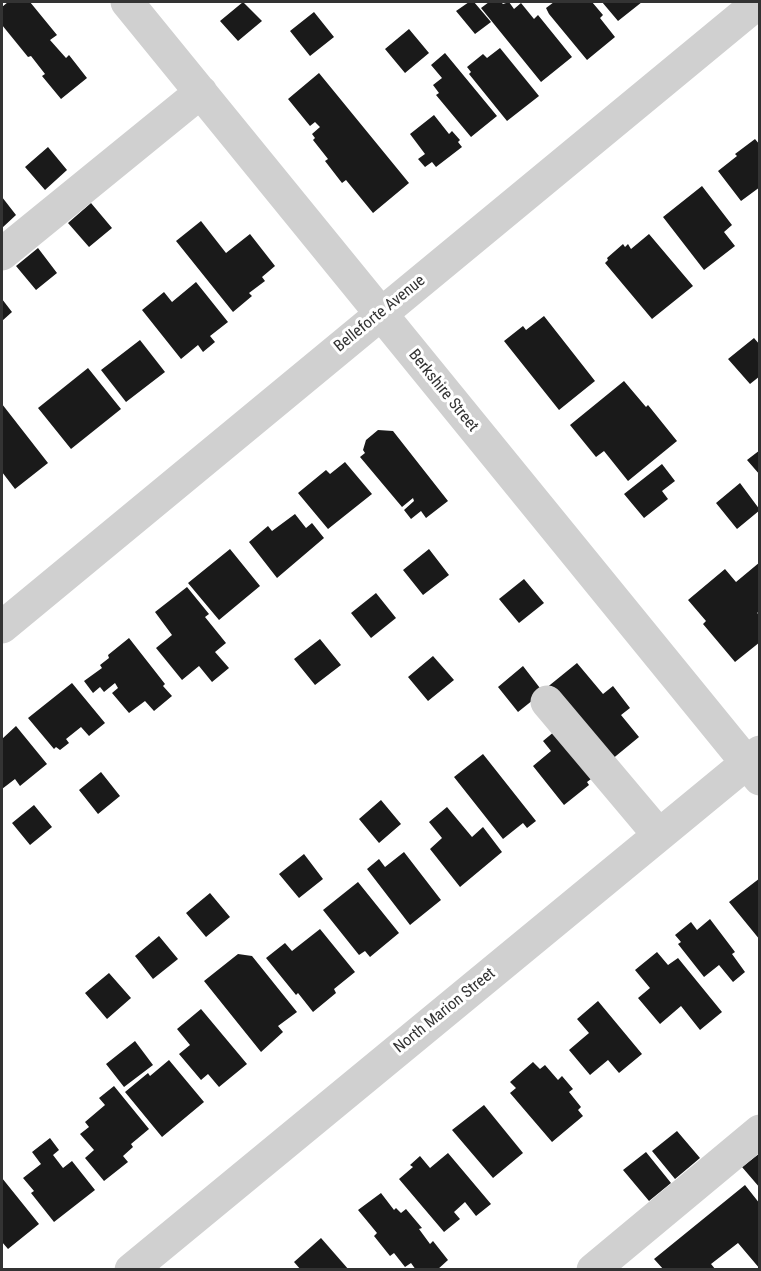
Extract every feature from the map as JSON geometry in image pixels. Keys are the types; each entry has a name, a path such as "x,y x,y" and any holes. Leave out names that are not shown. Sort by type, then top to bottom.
{"street":[{"name":"Berkshire Street","path":"127,2 381,314 755,765"},
{"name":"Belleforte Avenue","path":"2,627 759,2"},
{"path":"2,254 201,92"},
{"path":"546,702 659,835"},
{"name":"North Marion Street","path":"131,1269 659,835 755,765"},
{"path":"593,1269 759,1131"}],"building":[{"path":"8,2 30,2 57,35 50,40 66,58 69,55 87,78 61,99 42,76 45,74 31,56 28,57 2,25 2,7"},
{"path":"243,2 262,21 238,41 220,21"},
{"path":"469,2 474,2 491,22 475,34 456,11"},
{"path":"489,2 503,4 509,2 514,9 521,3 534,19 538,15 572,57 541,82 481,8"},
{"path":"554,2 592,2 603,15 600,18 615,37 587,60 549,14 546,8"},
{"path":"602,2 642,2 618,21"},
{"path":"314,12 334,37 310,56 290,31"},
{"path":"409,29 429,53 405,73 385,49"},
{"path":"500,48 539,96 507,121 469,74 471,72 467,67 483,54 487,58"},
{"path":"445,53 497,116 471,137 436,95 439,93 433,85 442,78 431,65"},
{"path":"319,73 409,183 373,213 346,180 342,183 325,161 328,159 313,140 315,138 312,134 320,127 315,122 310,126 288,99"},
{"path":"434,115 449,134 452,131 460,140 458,142 462,147 436,167 432,162 425,167 418,159 425,154 410,134"},
{"path":"755,139 760,145 760,187 741,201 718,171"},
{"path":"48,147 67,170 45,190 25,167"},
{"path":"702,186 732,225 724,232 735,246 704,270 663,217"},
{"path":"2,197 16,215 2,228"},
{"path":"91,203 112,228 89,247 68,223"},
{"path":"201,221 226,253 250,234 275,266 262,277 265,281 249,293 252,296 233,312 176,241"},
{"path":"649,234 693,286 652,319 605,263 607,258 623,244 625,247 628,244 631,249"},
{"path":"38,248 57,273 36,290 16,266"},
{"path":"196,282 228,322 210,336 215,342 203,352 198,345 181,359 142,310 164,292 172,302"},
{"path":"2,299 12,312 2,321"},
{"path":"544,316 595,381 559,410 504,341 523,326 526,330"},
{"path":"754,338 760,345 760,376 750,384 728,359"},
{"path":"140,340 165,372 126,402 101,370"},
{"path":"88,368 121,409 71,449 38,408"},
{"path":"624,381 646,407 648,405 677,441 628,481 604,451 596,457 570,425"},
{"path":"2,404 48,463 15,489 2,472"},
{"path":"378,430 393,431 448,501 426,518 421,511 411,519 404,510 414,501 413,498 402,507 360,457 365,453 363,450 366,440"},
{"path":"760,450 760,475 747,460"},
{"path":"345,462 372,494 328,529 298,493 326,470 330,474"},
{"path":"662,464 675,481 662,491 668,499 644,518 624,494"},
{"path":"740,483 760,510 737,529 716,503"},
{"path":"295,514 306,528 312,523 324,538 277,578 249,542 268,526 272,531"},
{"path":"230,549 260,586 219,620 188,583"},
{"path":"429,549 449,575 423,595 403,570"},
{"path":"760,562 760,611 757,613 760,615 760,642 735,662 703,624 706,621 688,600 725,569 736,582"},
{"path":"524,579 544,603 519,623 499,599"},
{"path":"187,587 209,614 205,617 226,643 215,652 229,668 212,682 199,666 182,680 156,648 172,635 155,612"},
{"path":"376,593 396,618 371,638 351,613"},
{"path":"129,638 172,696 154,711 145,701 129,713 112,693 118,688 115,683 104,692 100,687 93,693 84,681 102,668 100,665 109,658 108,655"},
{"path":"320,639 341,665 315,685 294,659"},
{"path":"433,656 454,680 428,701 408,677"},
{"path":"577,663 603,694 613,686 630,708 621,715 639,737 605,765 545,689"},
{"path":"523,666 543,692 518,712 498,687"},
{"path":"72,683 105,723 89,736 81,727 66,739 69,743 60,750 56,747 54,749 28,718"},
{"path":"16,726 47,764 20,786 15,779 2,789 2,739"},
{"path":"561,726 599,773 587,782 589,785 564,805 533,766 551,751 543,741"},
{"path":"483,754 536,821 527,828 523,823 503,839 454,777"},
{"path":"101,772 120,796 98,814 79,790"},
{"path":"381,800 401,824 379,843 359,819"},
{"path":"34,805 52,827 30,845 12,823"},
{"path":"447,807 472,837 483,827 502,852 460,887 430,849 442,838 429,822"},
{"path":"404,852 441,900 410,925 367,869 379,859 385,867"},
{"path":"304,854 323,879 299,898 279,874"},
{"path":"760,878 760,940 729,902"},
{"path":"358,882 399,933 370,957 365,951 359,955 323,910"},
{"path":"210,893 230,917 206,937 186,913"},
{"path":"710,919 735,952 732,954 745,972 733,982 719,965 704,977 678,944 681,942 675,935 691,922 697,930"},
{"path":"320,929 355,972 334,989 336,993 313,1012 266,958 285,943 292,951"},
{"path":"159,936 178,959 153,979 135,956"},
{"path":"657,952 668,965 678,958 722,1012 700,1030 681,1006 660,1024 638,998 650,988 635,970"},
{"path":"238,954 252,956 297,1012 278,1026 283,1032 261,1052 204,981"},
{"path":"109,973 131,998 107,1019 85,993"},
{"path":"598,1001 642,1054 619,1073 608,1060 590,1075 569,1050 589,1033 577,1019"},
{"path":"201,1009 247,1064 219,1087 208,1074 201,1080 179,1054 190,1045 177,1029"},
{"path":"135,1041 153,1065 124,1087 106,1064"},
{"path":"169,1060 204,1102 162,1137 125,1092 148,1073 150,1076"},
{"path":"533,1062 540,1069 545,1065 558,1080 562,1076 573,1089 569,1092 581,1107 578,1110 583,1116 552,1142 510,1093 516,1088 510,1082"},
{"path":"114,1086 149,1129 131,1144 133,1147 123,1156 128,1162 104,1181 85,1158 94,1150 80,1134 89,1127 85,1122 105,1105 99,1098"},
{"path":"484,1105 523,1153 493,1178 452,1130"},
{"path":"677,1131 700,1158 675,1179 652,1151"},
{"path":"50,1138 59,1150 53,1155 63,1168 72,1161 95,1190 54,1222 31,1193 34,1191 23,1178 41,1164 32,1152"},
{"path":"646,1152 671,1183 649,1201 623,1170"},
{"path":"448,1153 491,1204 476,1216 465,1202 454,1212 460,1219 444,1232 399,1179 413,1167 410,1165 420,1156 430,1168"},
{"path":"760,1153 760,1188 742,1167"},
{"path":"2,1178 39,1224 8,1249 2,1242"},
{"path":"745,1185 760,1204 760,1269 738,1243 711,1264 716,1270 664,1270 654,1259"},
{"path":"381,1193 394,1210 396,1208 401,1213 406,1209 422,1228 419,1229 430,1244 433,1241 448,1260 437,1270 416,1270 411,1263 405,1267 394,1253 390,1256 374,1236 377,1233 358,1210"},
{"path":"321,1238 349,1270 301,1270 294,1262"}]}
